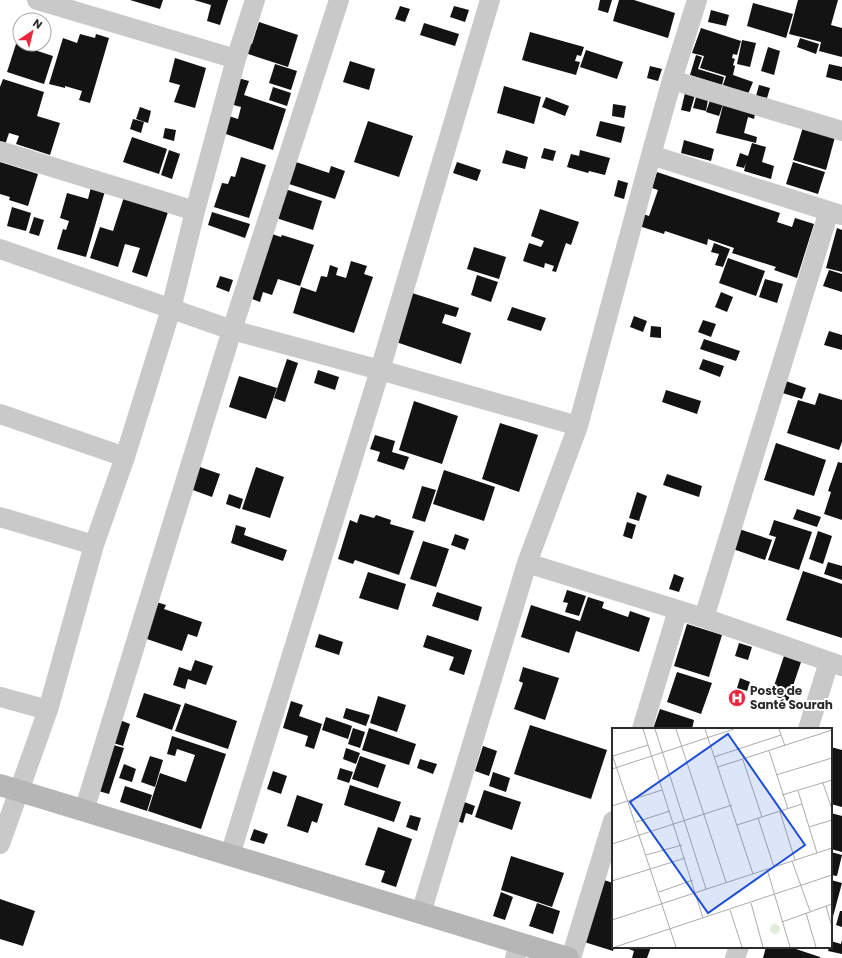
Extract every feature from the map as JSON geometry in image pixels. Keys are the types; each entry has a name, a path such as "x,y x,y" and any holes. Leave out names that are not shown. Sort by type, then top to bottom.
{"street":[{"path":"37,0 236,59"},
{"path":"0,844 10,788 48,710 94,545 125,457 171,309 195,211 236,59 255,0"},
{"path":"84,811 232,330 339,0"},
{"path":"230,855 380,370 490,0"},
{"path":"421,913 527,563 578,426 651,155 672,80 697,0"},
{"path":"672,80 842,131"},
{"path":"0,151 195,211"},
{"path":"651,155 836,213 704,618"},
{"path":"0,249 232,330 578,426"},
{"path":"0,414 125,457"},
{"path":"0,517 94,545"},
{"path":"527,563 704,618 836,664 808,728"},
{"path":"642,728 678,610"},
{"path":"0,697 48,710"},
{"path":"10,788 421,913 517,951 569,958 612,825"},
{"path":"735,958 739,948"}],"building":[{"path":"130,0 163,0 160,9"},
{"path":"194,0 228,0 220,25 207,21 211,5"},
{"path":"600,0 612,0 608,13 598,10"},
{"path":"619,0 634,0 675,13 668,38 613,21"},
{"path":"798,0 838,0 831,25 842,28 842,57 819,51 821,42 789,34"},
{"path":"753,3 793,14 786,38 747,26"},
{"path":"400,6 410,9 405,22 395,19"},
{"path":"454,6 469,10 465,22 450,17"},
{"path":"711,10 729,15 726,26 708,22"},
{"path":"259,22 298,35 288,67 245,53 248,43 252,44"},
{"path":"424,23 459,34 455,46 420,35"},
{"path":"701,28 741,41 737,55 733,54 732,58 735,59 733,65 735,66 733,75 753,82 748,94 723,85 726,76 700,68 704,56 692,53"},
{"path":"530,32 584,47 581,56 577,55 575,61 580,62 576,75 522,60"},
{"path":"80,34 95,38 96,34 109,38 90,103 79,100 82,91 65,86 65,88 49,84 63,38 77,43"},
{"path":"800,38 819,44 816,54 797,47"},
{"path":"742,40 756,43 750,67 737,64"},
{"path":"768,47 780,51 774,75 761,71"},
{"path":"586,50 623,62 617,79 580,67"},
{"path":"13,52 41,52 53,56 44,84 7,72"},
{"path":"696,55 702,57 698,69 724,77 722,85 690,75"},
{"path":"175,58 206,68 195,108 174,102 180,85 169,82"},
{"path":"350,61 375,69 369,90 343,82"},
{"path":"275,64 297,71 291,90 269,83"},
{"path":"829,64 842,67 842,81 826,77"},
{"path":"650,66 662,69 658,81 647,78"},
{"path":"238,78 249,81 244,95 286,109 273,150 220,132 226,115 238,119 241,107 230,104"},
{"path":"3,79 44,92 37,116 60,123 50,155 16,144 19,136 9,133 5,145 0,143 0,87"},
{"path":"759,85 770,88 767,98 756,96"},
{"path":"504,86 541,97 534,124 497,113"},
{"path":"273,87 291,93 287,106 269,100"},
{"path":"685,93 695,95 690,112 681,110"},
{"path":"546,97 569,106 565,116 542,107"},
{"path":"696,97 708,100 706,111 693,108"},
{"path":"710,100 723,104 719,116 706,112"},
{"path":"613,104 626,106 624,118 612,116"},
{"path":"723,105 755,114 754,119 748,117 744,133 757,137 756,143 716,133"},
{"path":"140,107 151,111 148,123 136,119"},
{"path":"133,119 144,122 141,133 130,129"},
{"path":"368,121 413,136 399,177 354,162"},
{"path":"600,121 625,127 621,143 596,136"},
{"path":"803,127 835,137 826,170 793,160"},
{"path":"165,128 176,130 174,141 163,138"},
{"path":"132,137 167,149 159,174 123,162"},
{"path":"684,140 714,149 711,161 681,153"},
{"path":"752,143 766,147 762,162 774,166 771,179 744,171 746,163 744,168 736,166 740,153 748,156"},
{"path":"544,148 556,151 553,161 541,158"},
{"path":"169,150 180,154 172,179 161,175"},
{"path":"506,150 528,157 525,169 502,163"},
{"path":"580,150 610,158 605,175 589,171 588,173 567,167 571,154 579,156"},
{"path":"241,157 266,165 249,218 214,207 222,183 228,184 231,176 235,177"},
{"path":"290,160 329,173 331,166 345,171 335,199 283,182"},
{"path":"0,162 38,174 28,206 9,200 10,197 0,194"},
{"path":"457,162 481,170 477,181 453,173"},
{"path":"793,162 825,172 818,194 786,184"},
{"path":"657,172 780,213 777,222 792,227 795,218 814,224 797,278 774,270 776,267 732,253 734,248 708,239 707,245 665,231 664,234 639,226 643,214 649,216 658,190 652,188"},
{"path":"618,180 628,183 624,199 614,196"},
{"path":"91,187 105,191 86,257 57,249 63,229 66,230 69,221 60,218 67,193 88,199"},
{"path":"282,188 322,201 313,230 273,217"},
{"path":"124,197 168,212 147,277 132,272 140,248 125,244 118,267 90,258 100,227 113,231"},
{"path":"12,207 31,213 26,231 7,226"},
{"path":"540,209 579,222 571,245 566,243 556,272 552,271 554,266 545,263 544,268 523,261 529,243 541,247 544,241 531,236"},
{"path":"212,212 250,224 245,238 208,225"},
{"path":"34,217 44,220 39,236 29,233"},
{"path":"837,228 842,230 842,272 826,268"},
{"path":"269,233 281,237 282,235 314,245 300,286 278,279 272,295 263,292 260,302 247,297"},
{"path":"714,243 730,249 723,267 715,265 719,254 711,252"},
{"path":"474,247 506,257 499,279 467,269"},
{"path":"728,258 765,271 756,296 719,283"},
{"path":"351,261 367,266 364,274 373,277 354,333 293,313 301,287 316,292 321,276 327,277 330,265 338,268 336,275 346,278"},
{"path":"829,270 842,274 842,292 823,286"},
{"path":"477,275 498,282 491,302 471,295"},
{"path":"220,276 233,280 229,292 216,287"},
{"path":"765,279 783,284 777,303 759,297"},
{"path":"721,292 733,297 727,312 715,307"},
{"path":"412,293 459,308 456,317 445,314 442,323 471,333 461,364 396,342"},
{"path":"512,307 546,318 541,331 507,320"},
{"path":"634,316 647,321 643,332 630,327"},
{"path":"703,320 716,324 711,337 698,332"},
{"path":"651,326 661,327 661,338 650,337"},
{"path":"829,331 842,335 842,350 824,345"},
{"path":"704,339 740,351 736,361 700,349"},
{"path":"287,359 298,363 285,402 274,398"},
{"path":"703,359 724,366 720,377 699,369"},
{"path":"318,370 339,377 335,390 314,383"},
{"path":"239,376 277,388 266,419 229,407"},
{"path":"780,379 806,388 802,399 776,391"},
{"path":"666,390 701,401 697,414 662,402"},
{"path":"819,393 842,400 842,442 839,450 787,433 798,400 815,405"},
{"path":"414,401 458,416 442,464 399,450"},
{"path":"500,423 538,435 519,492 482,479"},
{"path":"375,435 395,441 392,452 409,457 404,470 377,461 380,452 370,449"},
{"path":"776,443 826,460 814,496 764,480"},
{"path":"838,462 842,463 842,520 824,514 831,492 828,491"},
{"path":"197,466 220,474 212,497 190,489"},
{"path":"256,467 284,477 270,518 242,509"},
{"path":"444,470 495,487 484,521 433,504"},
{"path":"667,474 702,486 699,497 663,485"},
{"path":"422,486 436,490 425,522 412,518"},
{"path":"637,492 647,496 639,521 629,518"},
{"path":"229,494 243,499 240,509 226,504"},
{"path":"797,509 821,517 817,527 793,519"},
{"path":"360,514 374,518 376,515 391,520 390,524 414,531 399,575 355,560 353,564 338,559 350,520 357,523"},
{"path":"774,520 812,532 799,570 768,560 776,537 769,535"},
{"path":"627,522 636,525 632,539 623,536"},
{"path":"236,525 246,528 244,535 287,550 283,561 231,543"},
{"path":"736,528 772,540 765,560 730,548"},
{"path":"818,531 832,536 823,564 809,559"},
{"path":"455,534 469,539 465,550 451,545"},
{"path":"423,541 449,549 436,587 410,579"},
{"path":"828,562 842,566 842,580 824,574"},
{"path":"803,571 842,584 842,638 786,620"},
{"path":"368,572 406,584 398,610 359,598"},
{"path":"674,574 684,578 679,592 669,589"},
{"path":"567,590 586,596 579,616 565,612 568,603 563,602"},
{"path":"437,592 482,607 478,621 432,606"},
{"path":"588,597 604,602 602,608 628,617 630,611 650,618 639,652 576,631 569,653 521,637 531,605 580,621"},
{"path":"153,601 166,605 164,609 202,622 197,637 188,634 182,651 141,637"},
{"path":"687,624 722,635 709,677 674,666"},
{"path":"319,634 343,642 339,655 315,647"},
{"path":"427,635 472,650 464,675 449,670 454,657 423,647"},
{"path":"739,643 752,647 748,660 735,656"},
{"path":"784,656 801,662 788,701 771,695"},
{"path":"195,660 213,666 206,685 188,679 185,689 173,685 179,667 191,671"},
{"path":"523,667 559,678 545,720 514,709 523,683 519,681"},
{"path":"677,672 712,683 701,714 667,702"},
{"path":"740,678 750,682 747,691 737,688"},
{"path":"144,693 181,705 172,730 136,717"},
{"path":"378,696 406,705 397,732 370,723"},
{"path":"291,701 303,705 299,716 322,724 314,749 305,746 308,736 283,728"},
{"path":"185,703 237,721 228,749 175,731"},
{"path":"346,708 370,715 366,726 343,718"},
{"path":"660,709 694,720 692,728 653,728"},
{"path":"326,717 352,726 348,739 322,730"},
{"path":"117,719 130,724 123,746 110,742"},
{"path":"530,725 607,750 591,799 514,774"},
{"path":"353,728 365,732 360,748 348,744"},
{"path":"369,728 416,744 409,765 362,750"},
{"path":"172,736 226,754 201,829 148,811 160,773 186,782 195,755 177,749 175,756 167,754"},
{"path":"110,744 124,748 109,794 95,790"},
{"path":"483,746 497,751 489,776 475,771"},
{"path":"832,747 842,750 842,807 832,804"},
{"path":"346,748 360,753 356,764 343,759"},
{"path":"150,756 163,760 155,787 141,782"},
{"path":"360,756 386,765 378,788 352,779"},
{"path":"420,759 437,764 433,774 417,768"},
{"path":"124,764 136,769 132,782 119,778"},
{"path":"340,768 353,772 349,783 337,779"},
{"path":"273,771 287,776 281,794 267,789"},
{"path":"493,772 510,778 506,792 489,786"},
{"path":"350,785 401,802 394,822 344,805"},
{"path":"125,786 152,795 147,811 120,802"},
{"path":"484,790 521,802 512,830 475,817"},
{"path":"297,795 323,804 317,823 312,821 308,833 287,826"},
{"path":"459,800 475,806 472,815 466,813 463,823 453,820"},
{"path":"832,813 842,816 842,852 832,849"},
{"path":"410,815 421,818 417,831 406,827"},
{"path":"378,827 412,839 396,887 381,882 385,871 365,865"},
{"path":"254,829 268,834 264,844 250,840"},
{"path":"832,852 842,855 837,876 832,875"},
{"path":"511,856 564,873 552,907 501,890"},
{"path":"601,879 612,883 613,951 581,941"},
{"path":"832,880 842,883 832,920"},
{"path":"501,892 513,897 505,920 493,916"},
{"path":"0,899 35,911 23,946 0,939"},
{"path":"537,903 560,911 553,934 529,926"},
{"path":"840,911 842,911 842,927 836,925"},
{"path":"842,940 842,954 828,951 829,948 832,948 832,941 841,944"},
{"path":"626,948 651,948 647,958 632,958 634,951"},
{"path":"766,948 793,948 820,957 820,958 763,958"}],"place":[{"name":"Poste de Santé Sourah","path":"737,698"}]}
